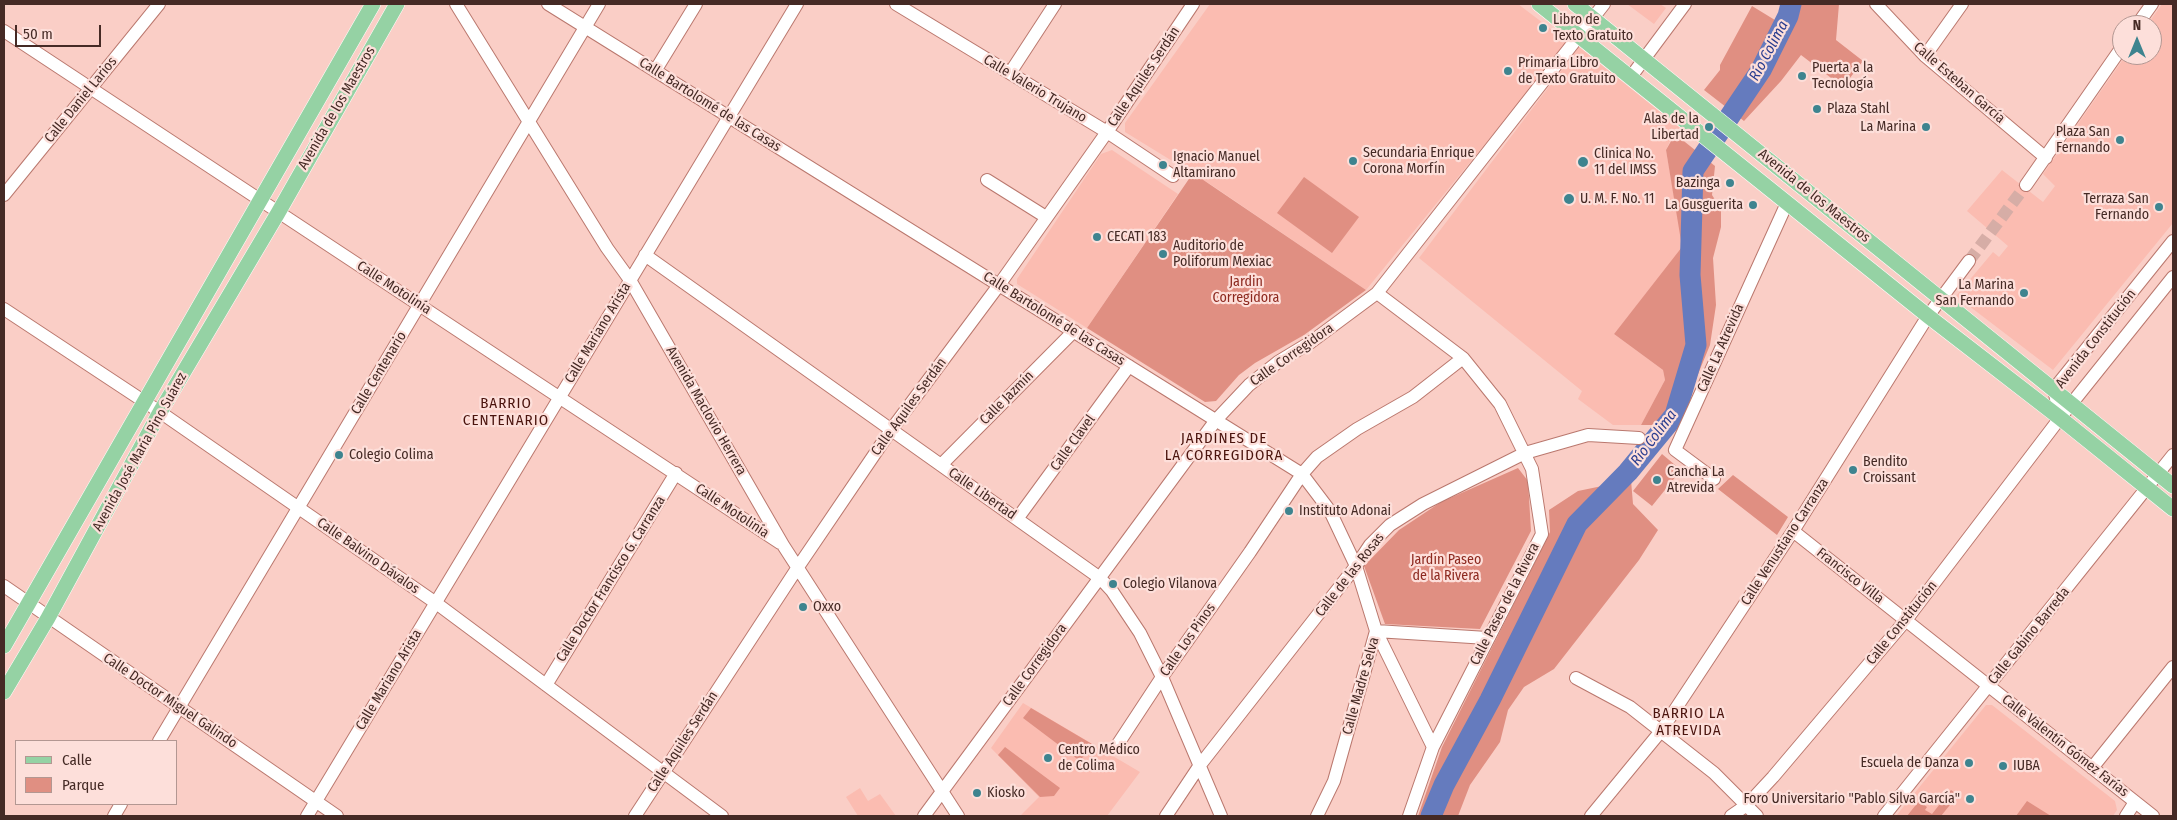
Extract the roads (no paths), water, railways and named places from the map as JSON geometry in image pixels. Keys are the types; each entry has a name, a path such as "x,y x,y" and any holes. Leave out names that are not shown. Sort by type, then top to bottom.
{"main road":[{"name":"Avenida de los Maestros","path":"260,202 373,4"},
{"name":"Avenida de los Maestros","path":"278,213 397,4"},
{"path":"1539,4 1630,78"},
{"name":"Avenida de los Maestros","path":"1575,4 2173,486"},
{"name":"Avenida de los Maestros","path":"1630,78 2173,509"},
{"name":"Avenida José María Pino Suárez","path":"4,646 143,401 260,202"},
{"name":"Avenida José María Pino Suárez","path":"4,692 48,618 160,412 278,213"}],"street":[{"name":"Calle Daniel Larios","path":"4,195 159,4"},
{"name":"Avenida Maclovio Herrera","path":"456,4 607,248 630,280 784,545 958,816"},
{"name":"Calle Bartolomé de las Casas","path":"548,4 1302,474 1330,511 1356,566 1376,631 1433,747"},
{"name":"Calle Centenario","path":"160,740 599,4"},
{"path":"655,71 696,4"},
{"name":"Calle Mariano Arista","path":"307,816 797,4"},
{"name":"Calle Valerio Trujano","path":"896,4 1107,132 1173,176"},
{"path":"1010,73 1055,4"},
{"name":"Calle Aquiles Serdán","path":"635,816 798,567 891,430 999,285 1107,132 1193,4"},
{"name":"Calle Corregidora","path":"924,816 1216,420 1249,385 1270,368 1311,342 1377,293 1604,4"},
{"path":"1630,78 1685,4"},
{"name":"Calle Esteban García","path":"1876,4 1925,56 2046,158"},
{"path":"1925,56 1962,4"},
{"path":"2144,15 2152,4"},
{"name":"Calle Motolinía","path":"4,32 784,545"},
{"path":"2026,185 2112,62"},
{"path":"986,180 1046,217"},
{"name":"Calle La Atrevida","path":"1714,478 1675,450 1787,203"},
{"name":"Avenida Constitución","path":"2060,418 2054,389 2173,241"},
{"name":"Calle Libertad","path":"645,255 1100,578 1112,591 1140,633 1162,677 1221,816"},
{"name":"Calle Venustiano Carranza","path":"1591,816 1661,731 1793,531 1928,316 1969,261"},
{"name":"Avenida Constitución","path":"2060,418 2173,277"},
{"name":"Calle Paseo de la Rivera","path":"1377,293 1463,358 1500,404 1532,469 1542,534 1433,747 1409,816"},
{"name":"Calle Balvino Dávalos","path":"4,309 160,412 436,603 722,816"},
{"name":"Calle Jazmín","path":"941,465 1074,331"},
{"name":"Calle Los Pinos","path":"1116,747 1302,474 1325,452 1357,428 1413,397 1463,358"},
{"name":"Calle Clavel","path":"1017,519 1129,366"},
{"name":"Calle Constitución","path":"1731,816 1747,805 1906,620 2060,418"},
{"name":"Calle de las Rosas","path":"1166,816 1200,765 1356,566 1370,545 1390,525 1423,504 1525,453 1588,436 1639,438"},
{"name":"Calle Gabino Barreda","path":"1884,816 2173,455"},
{"name":"Calle Doctor Francisco G. Carranza","path":"546,685 676,473"},
{"name":"Francisco Villa","path":"1793,531 1906,620"},
{"name":"Calle Doctor Miguel Galindo","path":"4,586 337,816"},
{"name":"Calle Valentín Gómez Farías","path":"1906,620 2153,816"},
{"name":"Calle Madre Selva","path":"1317,816 1334,781 1376,631 1488,638"},
{"path":"2092,768 2173,667"},
{"path":"1576,678 1630,707 1714,772 1757,816"},
{"path":"2126,816 2135,802"},
{"path":"114,816 121,805"}],"waterway":[{"name":"Río Colima","path":"1431,816 1444,785 1490,700 1577,524 1628,472 1675,415 1696,345 1690,275 1693,171 1761,70 1788,16 1791,4"}],"tunnel":[{"path":"1969,261 2026,185"}],"place":[{"name":"Libro de Texto Gratuito","path":"1543,28"},
{"name":"Primaria Libro de Texto Gratuito","path":"1508,71"},
{"name":"Puerta a la Tecnología","path":"1802,76"},
{"name":"Plaza Stahl","path":"1817,109"},
{"name":"Alas de la Libertad","path":"1709,127"},
{"name":"La Marina","path":"1926,127"},
{"name":"Plaza San Fernando","path":"2120,140"},
{"name":"Secundaria Enrique Corona Morfín","path":"1353,161"},
{"name":"Clinica No. 11 del IMSS","path":"1583,162"},
{"name":"Ignacio Manuel Altamirano","path":"1163,165"},
{"name":"Bazinga","path":"1730,183"},
{"name":"U. M. F. No. 11","path":"1569,199"},
{"name":"La Gusguerita","path":"1753,205"},
{"name":"Terraza San Fernando","path":"2159,207"},
{"name":"CECATI 183","path":"1097,237"},
{"name":"Auditorio de Poliforum Mexiac","path":"1163,254"},
{"name":"La Marina San Fernando","path":"2024,293"},
{"name":"Colegio Colima","path":"339,455"},
{"name":"Bendito Croissant","path":"1853,470"},
{"name":"Cancha La Atrevida","path":"1657,480"},
{"name":"Instituto Adonai","path":"1289,511"},
{"name":"Colegio Vilanova","path":"1113,584"},
{"name":"Oxxo","path":"803,607"},
{"name":"Centro Médico de Colima","path":"1048,758"},
{"name":"Escuela de Danza","path":"1969,763"},
{"name":"IUBA","path":"2003,766"},
{"name":"Kiosko","path":"977,793"},
{"name":"Foro Universitario \"Pablo Silva García\"","path":"1970,799"}],"district":[{"name":"BARRIO CENTENARIO","path":"506,412"},
{"name":"JARDINES DE LA CORREGIDORA","path":"1224,448"},
{"name":"BARRIO LA ATREVIDA","path":"1689,722"}],"park label":[{"name":"Jardin Corregidora","path":"1246,290"},
{"name":"Jardín Paseo de la Rivera","path":"1446,568"}]}
